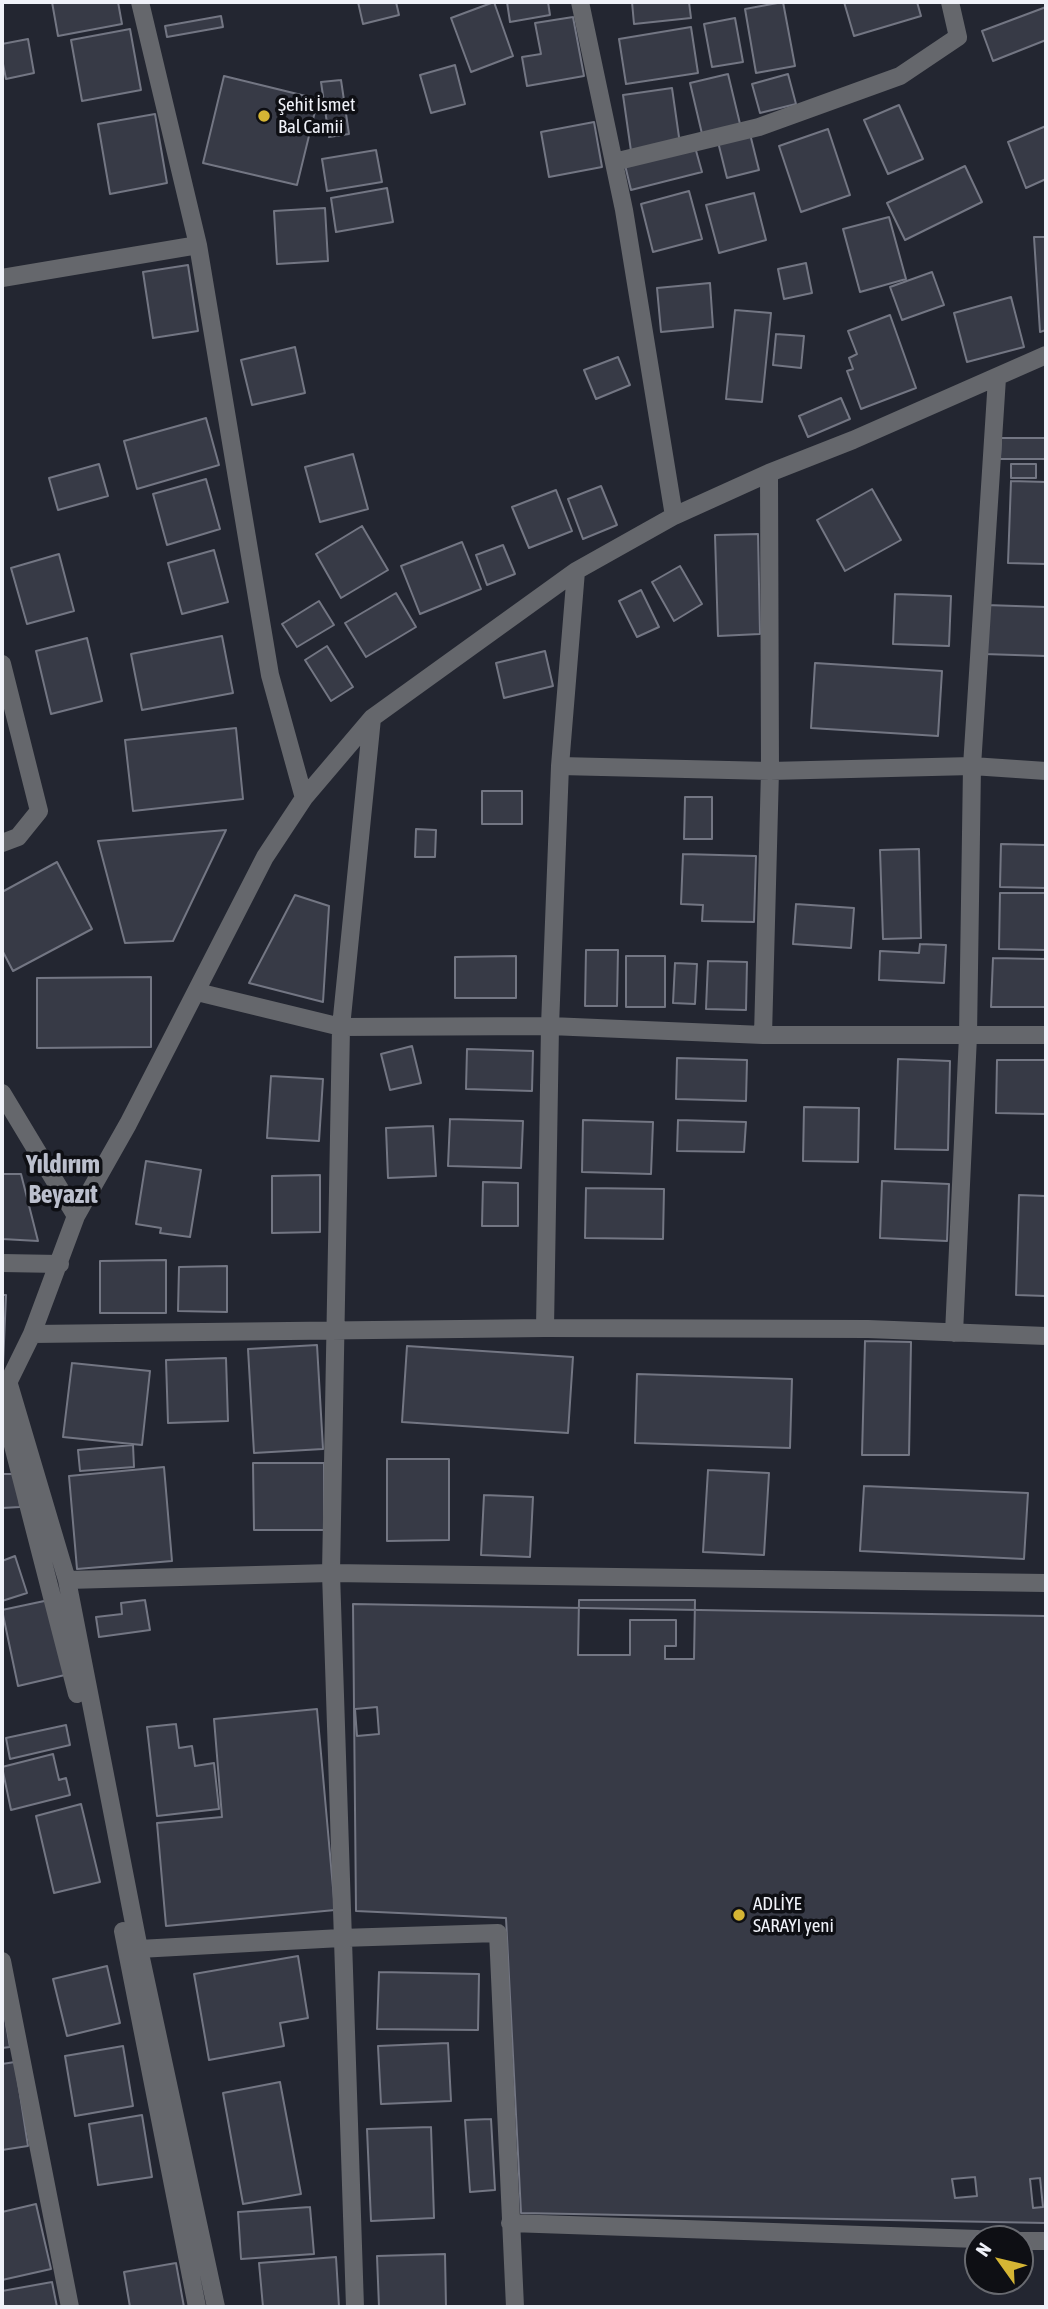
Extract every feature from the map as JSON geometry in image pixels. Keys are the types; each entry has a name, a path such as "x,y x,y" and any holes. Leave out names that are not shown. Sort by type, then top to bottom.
{"street":[{"path":"140,2 198,245 270,675 304,798"},
{"path":"580,2 614,163 674,516"},
{"path":"614,163 759,127 900,76 958,37 950,2"},
{"path":"2,278 198,245"},
{"path":"216,2307 139,1949 67,1580 4,1385 32,1334 76,1216 128,1124 265,858 304,798 372,718 576,571 674,516 1046,355"},
{"path":"954,1333 968,1035 972,766 997,378"},
{"path":"763,1035 770,771 769,473"},
{"path":"545,1328 550,1026 560,766 576,571"},
{"path":"2,664 39,811 18,837 2,843"},
{"path":"355,2307 331,1573 341,1027 372,718"},
{"path":"560,766 770,771 972,766 1046,771"},
{"path":"197,992 341,1027 550,1026 763,1035 1046,1035"},
{"path":"2,1093 76,1216"},
{"path":"2,1263 60,1264"},
{"path":"32,1334 545,1328 868,1329 1046,1336"},
{"path":"2,1403 74,1676 197,2307"},
{"path":"67,1580 331,1573 1046,1583"},
{"path":"139,1949 498,1933 515,2307"},
{"path":"2,1961 70,2307"},
{"path":"510,2223 964,2239"}],"building":[{"path":"52,2 118,2 122,24 58,36"},
{"path":"358,2 396,2 399,15 363,24"},
{"path":"494,2 513,56 471,72 451,18"},
{"path":"507,2 548,2 550,15 510,22"},
{"path":"632,2 689,2 691,18 634,24"},
{"path":"783,2 795,66 756,73 745,9"},
{"path":"844,2 917,2 921,16 854,36"},
{"path":"1046,7 1046,40 993,61 982,31"},
{"path":"221,16 223,27 167,37 165,26"},
{"path":"573,17 584,76 527,86 522,57 541,54 535,23"},
{"path":"735,18 743,62 712,67 704,24"},
{"path":"691,27 698,73 626,84 619,39"},
{"path":"130,29 141,90 82,101 71,40"},
{"path":"28,39 34,73 6,79 2,44"},
{"path":"455,65 465,104 431,113 420,75"},
{"path":"728,74 741,128 703,138 690,83"},
{"path":"788,74 796,104 760,113 752,84"},
{"name":"Şehit İsmet Bal Camii","path":"224,76 318,99 297,185 203,163"},
{"path":"341,80 349,134 329,137 321,82"},
{"path":"672,88 680,144 631,151 623,95"},
{"path":"899,105 923,159 888,174 864,120"},
{"path":"155,114 167,183 110,194 98,124"},
{"path":"594,122 602,167 549,177 541,132"},
{"path":"1046,126 1046,179 1026,188 1008,142"},
{"path":"828,129 850,195 801,212 779,146"},
{"path":"750,134 759,170 727,178 718,142"},
{"path":"695,147 702,172 631,190 625,165"},
{"path":"376,150 382,182 327,191 322,159"},
{"path":"965,166 982,202 905,240 887,203"},
{"path":"387,188 393,222 336,232 331,198"},
{"path":"689,191 702,239 653,252 641,204"},
{"path":"754,193 766,240 719,253 706,205"},
{"path":"325,208 328,261 277,264 274,211"},
{"path":"889,217 906,279 860,292 843,229"},
{"path":"1034,237 1046,237 1046,330 1040,332"},
{"path":"806,263 812,293 784,299 778,269"},
{"path":"188,265 198,331 153,338 143,272"},
{"path":"932,272 944,305 902,320 890,287"},
{"path":"710,283 713,327 661,332 657,288"},
{"path":"1011,297 1024,347 967,362 954,313"},
{"path":"735,310 771,313 762,402 726,399"},
{"path":"890,315 916,388 861,409 847,371 853,369 849,358 857,354 848,331"},
{"path":"776,334 804,336 801,368 773,365"},
{"path":"295,347 305,393 252,405 241,360"},
{"path":"618,357 630,385 596,399 584,370"},
{"path":"841,398 850,419 808,437 799,416"},
{"path":"206,418 219,465 137,489 124,441"},
{"path":"1001,438 1046,438 1046,459 1000,459"},
{"path":"353,454 368,509 320,522 305,467"},
{"path":"99,464 108,496 58,510 49,478"},
{"path":"1011,464 1036,464 1036,478 1011,478"},
{"path":"206,479 220,529 167,545 153,494"},
{"path":"1011,481 1046,482 1046,564 1008,563"},
{"path":"601,486 617,525 583,539 568,499"},
{"path":"872,489 901,540 845,571 817,520"},
{"path":"556,490 572,531 529,548 512,507"},
{"path":"362,526 388,570 341,598 316,554"},
{"path":"758,534 760,634 718,636 715,535"},
{"path":"462,542 481,589 420,614 401,566"},
{"path":"503,545 515,574 487,585 476,555"},
{"path":"214,550 228,602 182,614 168,563"},
{"path":"59,554 74,611 27,624 11,568"},
{"path":"680,566 702,604 674,621 652,582"},
{"path":"641,590 659,627 637,637 619,601"},
{"path":"396,593 416,627 366,657 345,623"},
{"path":"895,594 951,596 949,646 893,644"},
{"path":"319,601 334,625 297,647 282,624"},
{"path":"986,605 1046,607 1046,656 984,654"},
{"path":"222,636 233,693 142,710 131,654"},
{"path":"87,638 102,701 51,714 36,651"},
{"path":"327,646 353,687 331,701 305,660"},
{"path":"545,651 553,686 504,698 496,663"},
{"path":"815,663 942,671 938,736 811,728"},
{"path":"236,728 243,799 133,811 125,740"},
{"path":"482,791 522,791 522,824 482,824"},
{"path":"685,797 712,797 712,839 684,839"},
{"path":"416,829 436,830 435,857 415,857"},
{"path":"226,830 173,941 125,943 98,841"},
{"path":"1001,844 1046,845 1046,888 1000,887"},
{"path":"919,849 921,938 883,939 880,850"},
{"path":"683,854 756,856 754,922 702,921 703,905 681,904"},
{"path":"57,862 92,929 13,971 2,950 2,892"},
{"path":"1000,893 1046,893 1046,950 999,949"},
{"path":"295,895 329,906 323,1002 249,983"},
{"path":"796,904 854,908 851,948 793,944"},
{"path":"920,944 946,945 944,983 879,980 880,951 919,953"},
{"path":"586,950 618,950 617,1006 585,1006"},
{"path":"516,956 516,998 455,998 455,957"},
{"path":"626,956 665,956 665,1007 626,1007"},
{"path":"993,958 1046,959 1046,1007 991,1007"},
{"path":"708,961 747,962 746,1010 706,1009"},
{"path":"675,963 697,964 695,1004 673,1003"},
{"path":"151,977 151,1047 37,1048 37,978"},
{"path":"412,1046 421,1083 390,1090 381,1054"},
{"path":"467,1049 533,1051 532,1091 466,1089"},
{"path":"677,1058 747,1060 746,1101 676,1099"},
{"path":"898,1059 950,1061 948,1150 895,1149"},
{"path":"997,1060 1046,1060 1046,1114 996,1113"},
{"path":"271,1076 323,1079 319,1141 267,1138"},
{"path":"804,1107 859,1108 858,1162 803,1161"},
{"path":"450,1119 523,1121 521,1168 448,1166"},
{"path":"583,1120 653,1122 651,1174 582,1172"},
{"path":"678,1120 746,1122 744,1152 677,1151"},
{"path":"433,1126 436,1176 388,1178 386,1128"},
{"path":"146,1161 201,1170 190,1237 160,1233 161,1228 136,1224"},
{"path":"2,1174 21,1174 38,1241 2,1239"},
{"path":"320,1175 320,1232 272,1233 272,1176"},
{"path":"882,1181 949,1184 947,1241 880,1238"},
{"path":"483,1182 518,1183 518,1226 482,1226"},
{"path":"586,1188 664,1189 663,1239 585,1238"},
{"path":"1019,1195 1046,1196 1046,1296 1016,1295"},
{"path":"166,1260 166,1313 100,1313 100,1261"},
{"path":"227,1266 227,1312 178,1311 179,1267"},
{"path":"2,1295 6,1295 3,1365 2,1365"},
{"path":"865,1341 911,1342 909,1455 862,1455"},
{"path":"317,1345 323,1449 254,1453 248,1349"},
{"path":"407,1346 573,1357 568,1433 402,1422"},
{"path":"226,1358 228,1421 168,1423 166,1360"},
{"path":"72,1363 150,1371 142,1445 63,1437"},
{"path":"637,1374 792,1379 790,1448 635,1443"},
{"path":"133,1445 134,1467 80,1471 78,1450"},
{"path":"387,1459 449,1459 449,1540 387,1541"},
{"path":"253,1463 324,1463 324,1530 254,1530"},
{"path":"164,1467 172,1561 77,1569 69,1476"},
{"path":"708,1470 769,1473 764,1555 703,1552"},
{"path":"2,1474 18,1474 20,1507 2,1508"},
{"path":"864,1486 1028,1493 1024,1559 860,1551"},
{"path":"484,1495 533,1497 530,1557 481,1555"},
{"path":"15,1556 27,1593 2,1601 2,1561"},
{"path":"49,1600 65,1675 18,1686 2,1610"},
{"path":"145,1600 150,1630 99,1637 96,1617 122,1614 121,1603"},
{"path":"579,1600 695,1600 694,1659 665,1659 665,1646 676,1646 676,1620 630,1620 630,1655 578,1655"},
{"name":"ADLİYE SARAYI yeni","path":"353,1604 1046,1616 1046,2223 521,2213 506,1918 356,1911"},
{"path":"377,1707 379,1734 357,1736 355,1709"},
{"path":"317,1709 335,1910 166,1926 157,1823 222,1817 214,1719"},
{"path":"176,1724 179,1748 192,1746 195,1766 214,1763 219,1809 157,1816 147,1727"},
{"path":"66,1725 70,1745 10,1759 6,1738"},
{"path":"53,1754 59,1780 66,1778 70,1795 11,1810 2,1767"},
{"path":"81,1804 100,1882 54,1893 36,1816"},
{"path":"298,1956 308,2018 280,2023 284,2046 209,2060 194,1974"},
{"path":"107,1966 120,2023 67,2036 53,1979"},
{"path":"379,1972 479,1974 478,2030 377,2029"},
{"path":"2,2000 10,2047 2,2048"},
{"path":"448,2043 451,2101 381,2104 378,2046"},
{"path":"123,2046 133,2106 75,2116 65,2056"},
{"path":"15,2062 28,2146 2,2150 2,2064"},
{"path":"280,2082 301,2194 243,2204 223,2093"},
{"path":"142,2115 152,2177 98,2185 89,2124"},
{"path":"491,2119 495,2190 470,2192 465,2120"},
{"path":"431,2127 434,2218 371,2221 367,2129"},
{"path":"975,2177 977,2196 955,2198 952,2179"},
{"path":"1040,2178 1043,2207 1033,2208 1030,2179"},
{"path":"36,2204 51,2269 2,2280 2,2212"},
{"path":"310,2207 314,2254 241,2259 238,2212"},
{"path":"445,2254 446,2307 379,2307 377,2256"},
{"path":"336,2257 339,2307 263,2307 259,2263"},
{"path":"176,2263 184,2307 130,2307 124,2272"},
{"path":"52,2282 57,2307 2,2307 2,2291"}],"place":[{"name":"Şehit İsmet Bal Camii","path":"264,116"},
{"name":"ADLİYE SARAYI yeni","path":"739,1915"}],"district":[{"name":"Yıldırım Beyazıt","path":"63,1180"}]}
